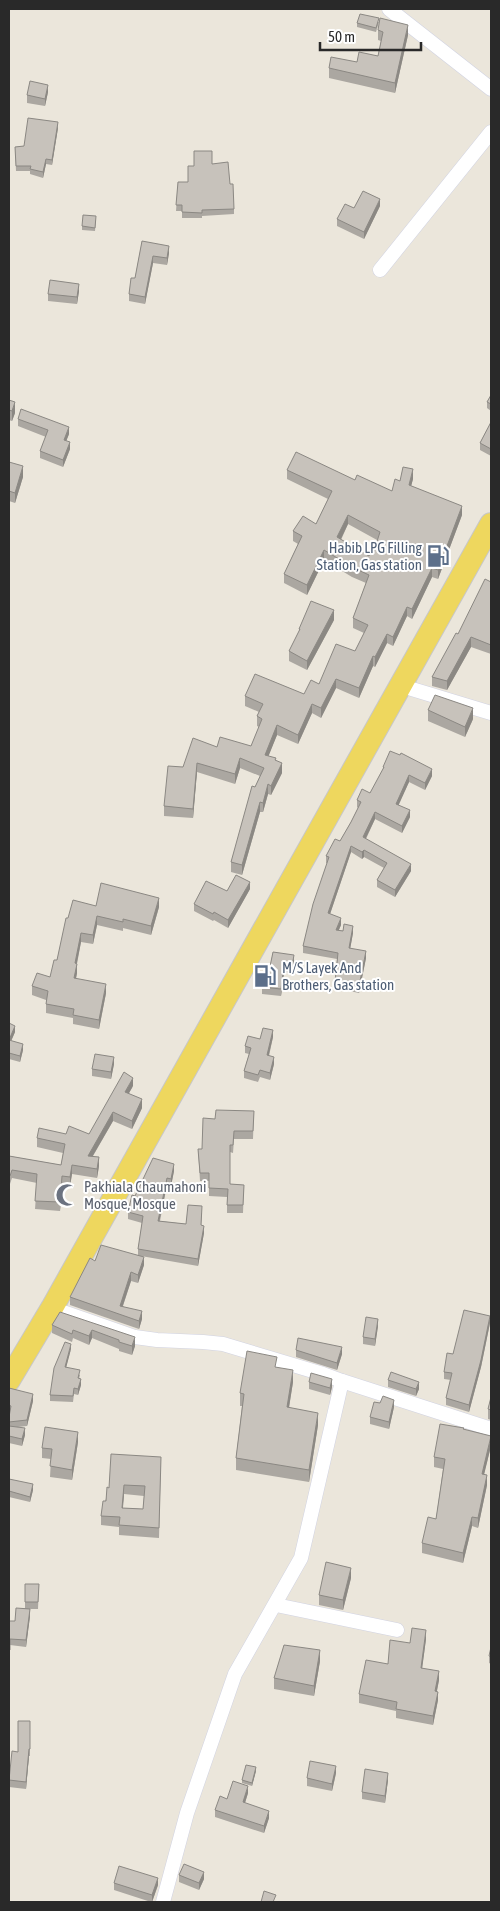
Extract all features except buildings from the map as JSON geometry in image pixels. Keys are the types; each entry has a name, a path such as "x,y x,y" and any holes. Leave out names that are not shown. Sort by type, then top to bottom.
{"main road":[{"path":"9,1380 52,1308 491,524"}],"street":[{"path":"389,9 491,89"},
{"path":"380,270 491,132"},
{"path":"402,686 491,713"},
{"path":"52,1308 135,1337 223,1344 491,1429"},
{"path":"163,1902 187,1813 236,1674 301,1558 342,1382"},
{"path":"276,1605 397,1630"}],"place":[{"name":"Habib LPG Filling Station, Gas station","path":"438,556"},
{"name":"M/S Layek And Brothers, Gas station","path":"265,976"},
{"name":"Pakhiala Chaumahoni Mosque, Mosque","path":"67,1195"}]}
